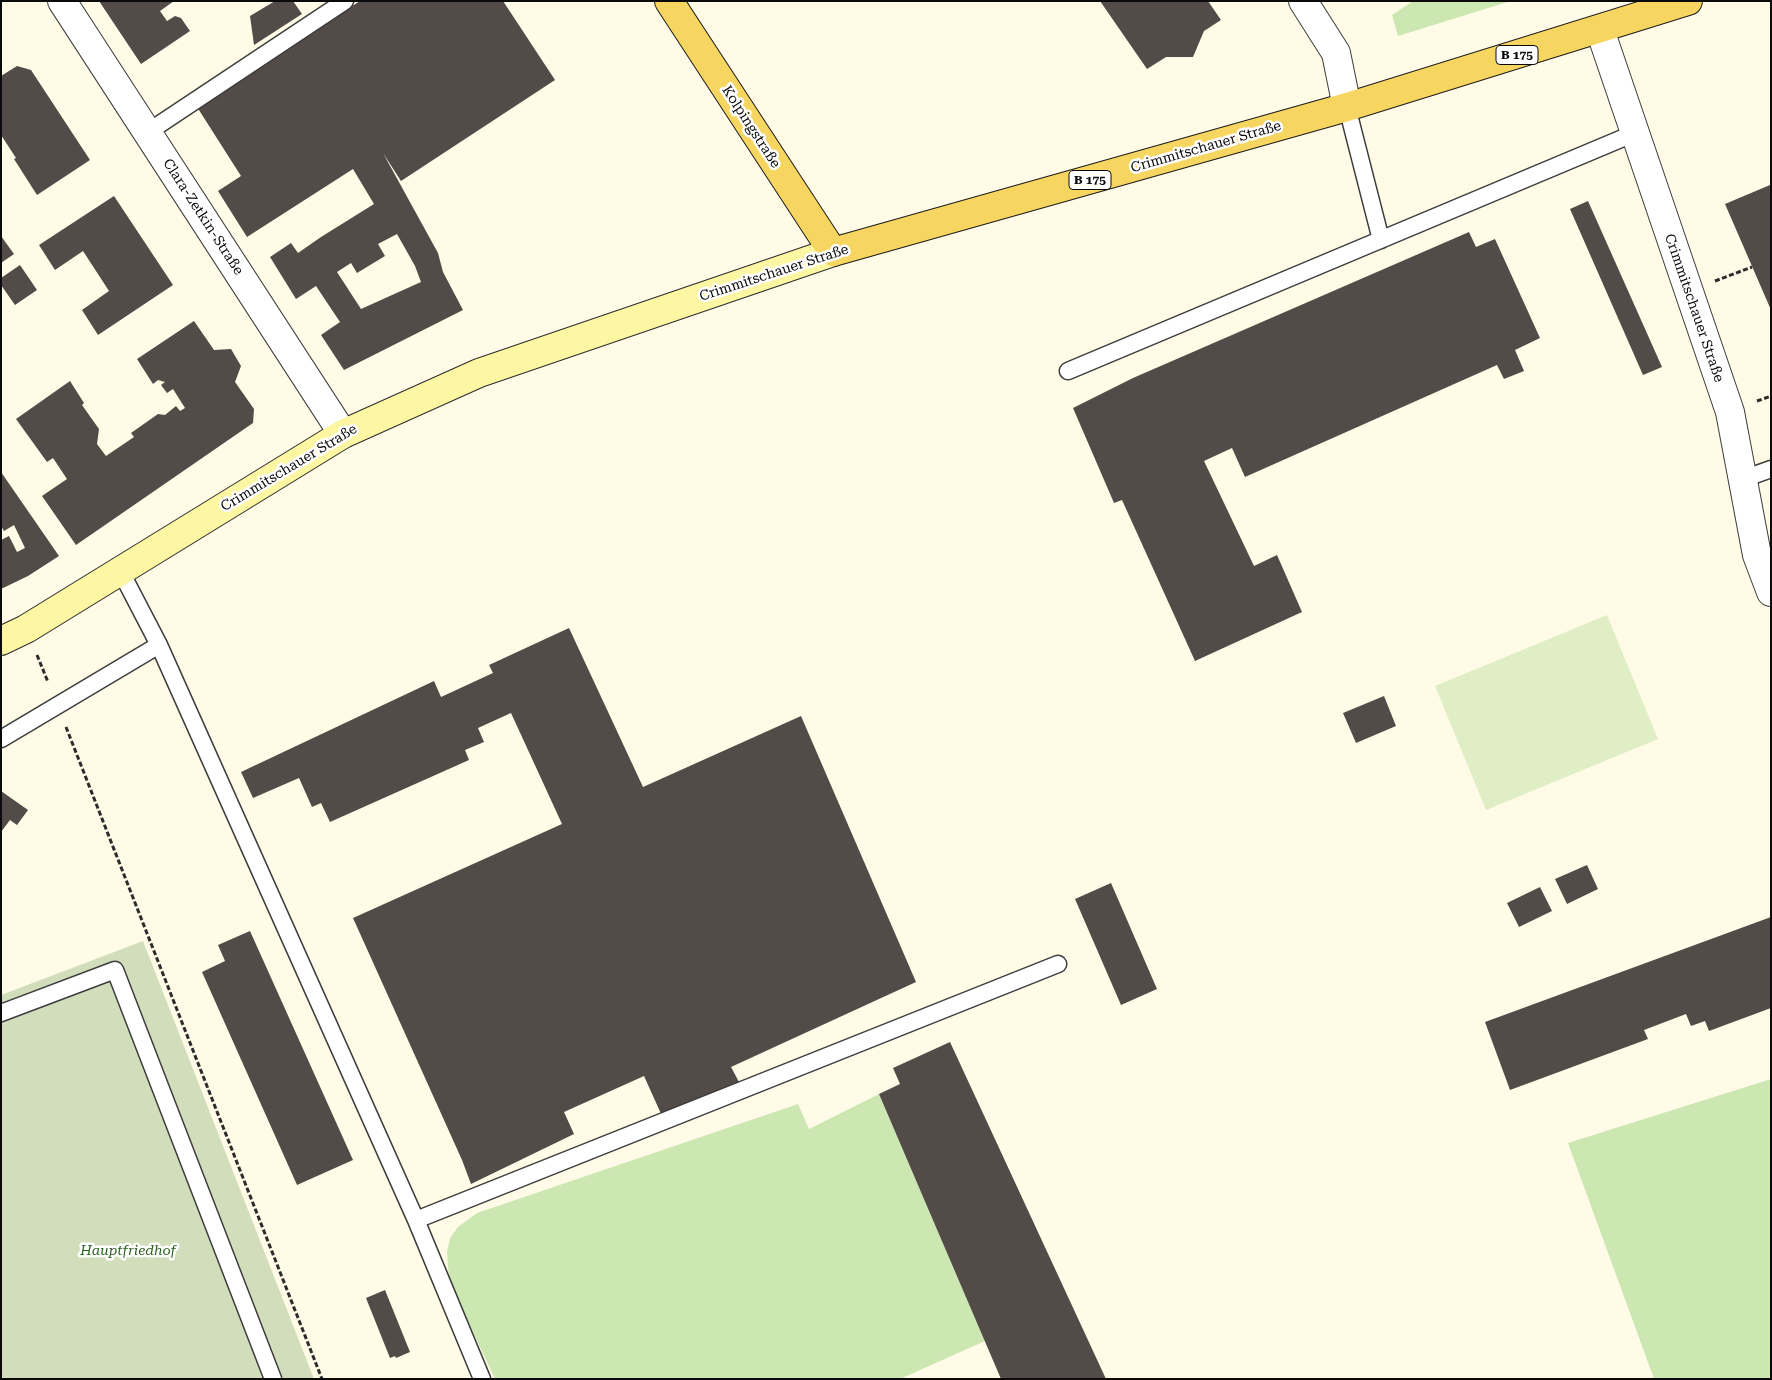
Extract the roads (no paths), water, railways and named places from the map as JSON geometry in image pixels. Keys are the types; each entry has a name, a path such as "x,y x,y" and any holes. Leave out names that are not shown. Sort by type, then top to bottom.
{"main road":[{"name":"Kolpingstraße","path":"668,1 833,252"},
{"name":"Crimmitschauer Straße","path":"1,641 26,629 343,434 479,373 833,252 1347,107 1600,30 1688,1"}],"street":[{"name":"Clara-Zetkin-Straße","path":"62,1 343,434"},
{"path":"1303,1 1336,53 1347,107"},
{"name":"Crimmitschauer Straße","path":"1600,30 1730,412 1757,555 1771,592"}],"lane":[{"path":"148,132 345,1"},
{"path":"1347,107 1381,240"},
{"path":"1068,371 1634,133"},
{"path":"1742,479 1771,469"},
{"path":"120,570 159,645 416,1220 482,1379"},
{"path":"1,739 159,645"},
{"path":"416,1220 1058,964"},
{"path":"1,1013 115,970 273,1379"}],"park label":[{"name":"Hauptfriedhof","path":"128,1251"}]}
